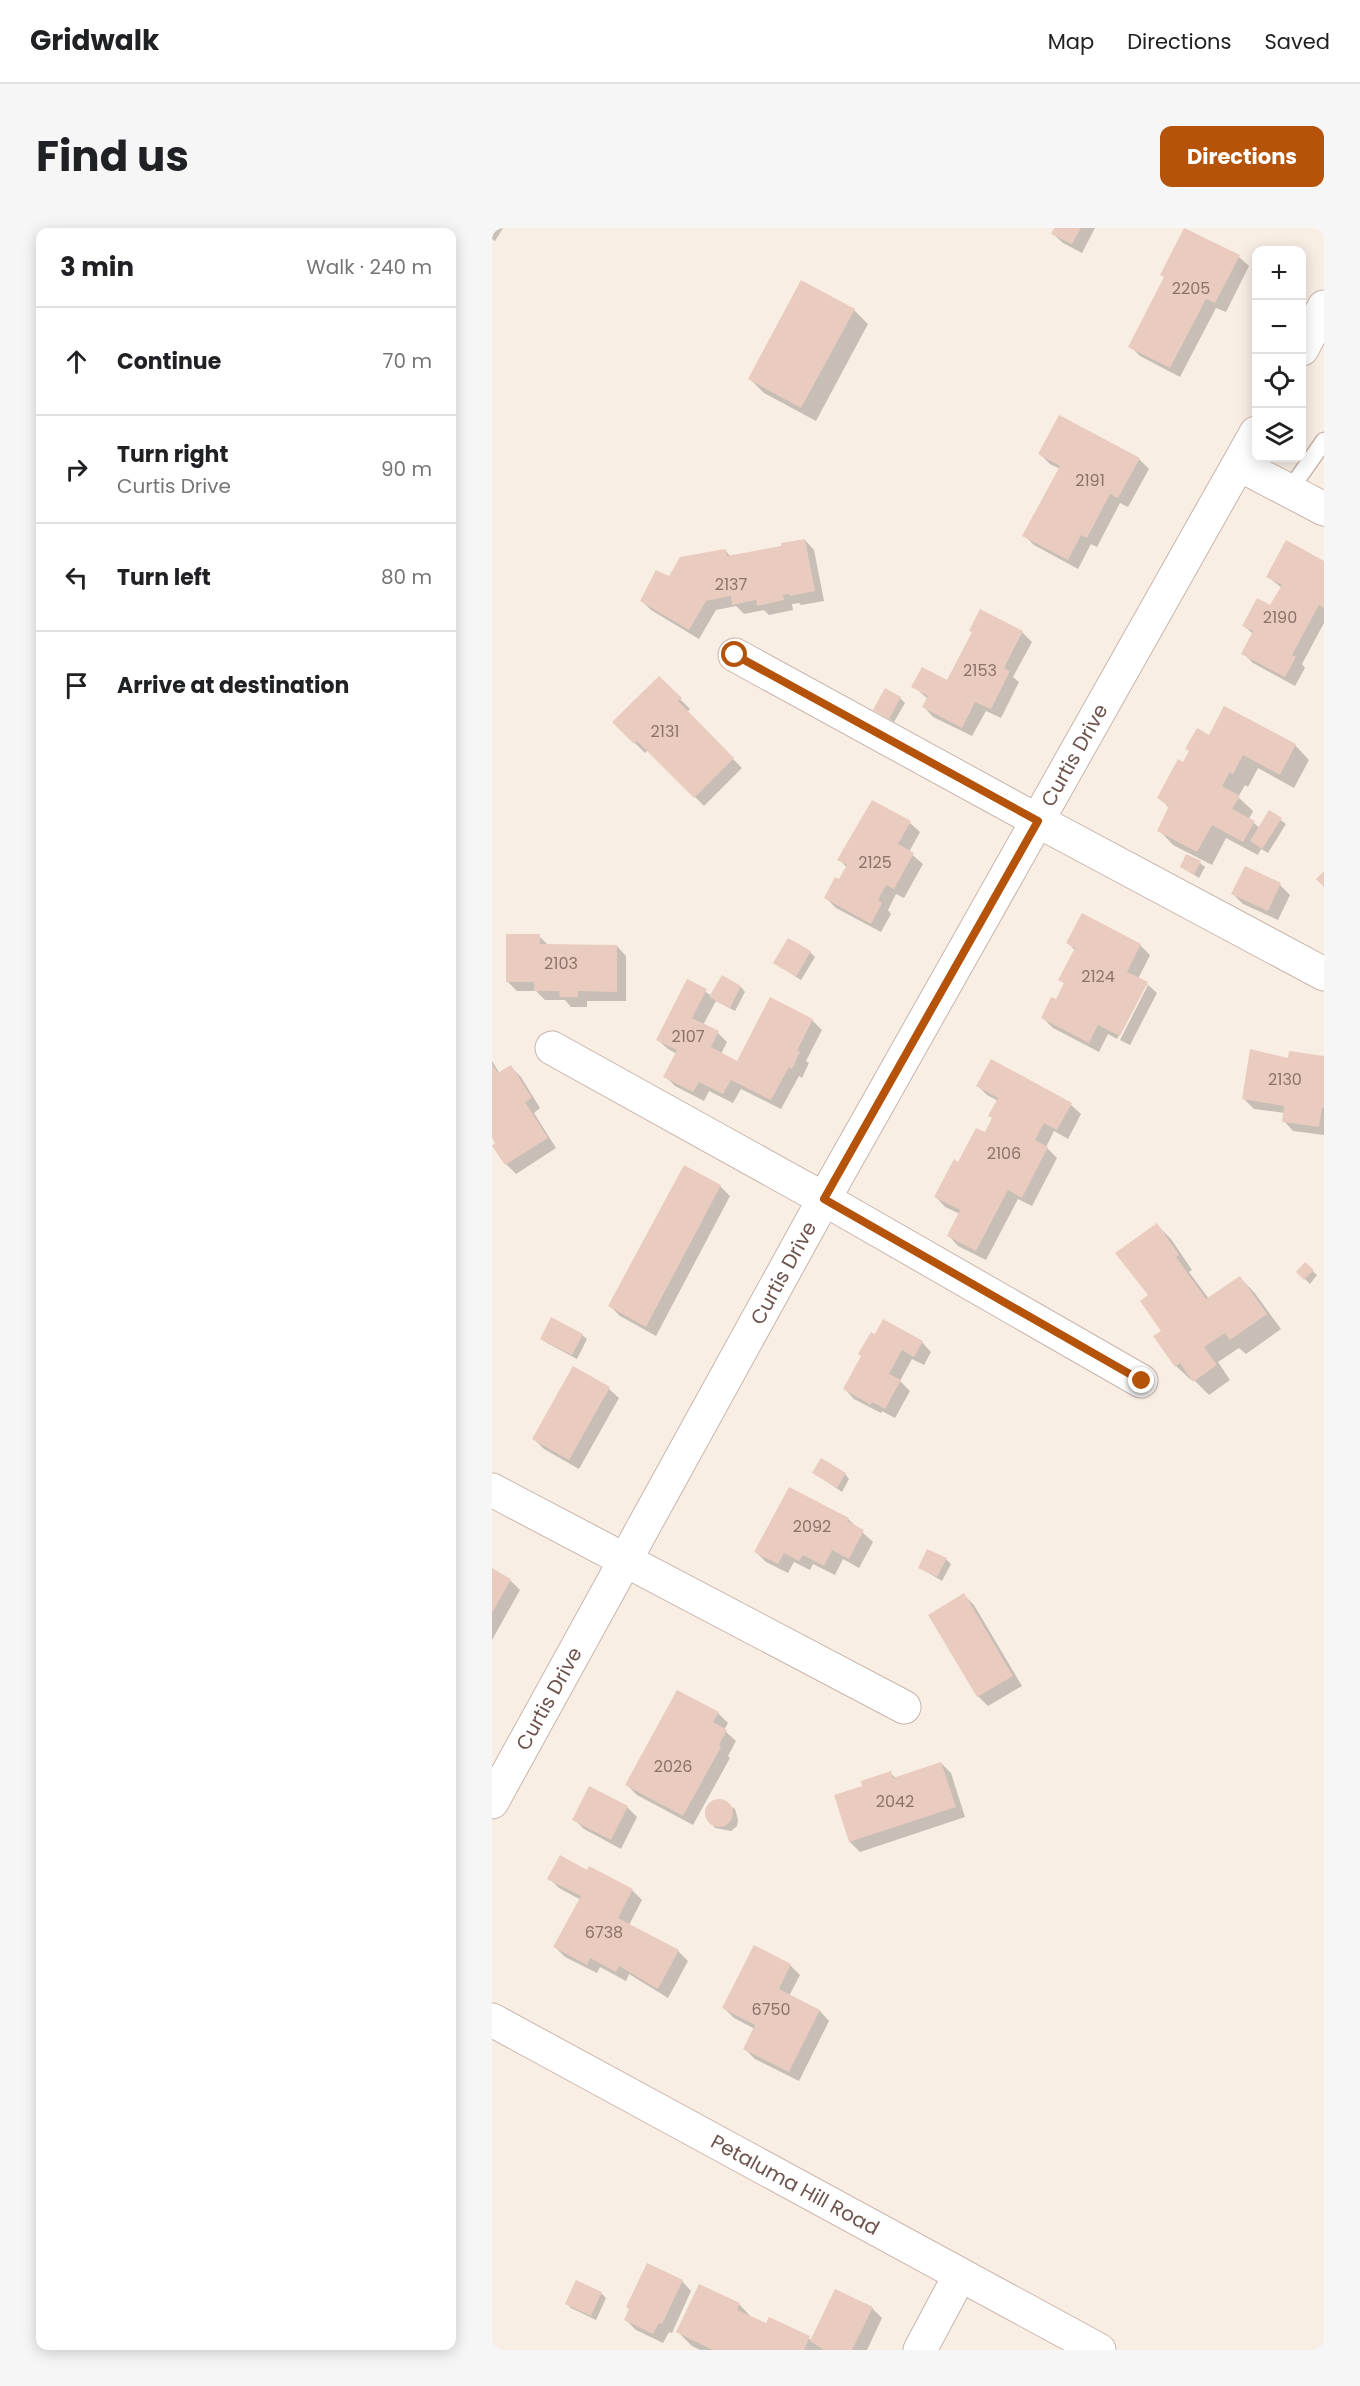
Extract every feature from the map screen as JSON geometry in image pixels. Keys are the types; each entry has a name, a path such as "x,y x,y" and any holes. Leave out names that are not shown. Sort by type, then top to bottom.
{"street":[{"path":"1306,341 1324,307"},
{"name":"Curtis Drive","path":"492,1802 824,1199 1252,442"},
{"path":"1240,465 1324,509"},
{"path":"735,655 1324,974"},
{"path":"552,1048 824,1199 1142,1381"},
{"path":"492,1490 904,1707"},
{"name":"Petaluma Hill Road","path":"492,2020 1099,2350"},
{"path":"920,2350 960,2275"}],"lane":[{"path":"1289,491 1324,441"}],"building":[{"path":"1054,228 1081,228 1072,244 1051,234"},
{"path":"1184,228 1240,255 1215,303 1206,299 1170,368 1128,347 1164,277 1160,275"},
{"path":"801,280 855,309 801,408 748,379"},
{"path":"1059,415 1140,458 1118,498 1110,494 1087,538 1081,535 1068,560 1022,536 1060,466 1038,454"},
{"path":"805,539 815,591 790,596 789,594 783,595 784,600 757,606 756,600 732,605 731,596 706,601 689,630 640,601 656,570 669,576 680,557 725,549 727,556"},
{"path":"1286,540 1324,561 1324,608 1319,605 1292,655 1296,657 1285,677 1241,654 1253,631 1242,626 1257,598 1270,605 1282,585 1266,577"},
{"path":"980,609 1023,631 1004,668 1010,671 991,709 975,702 962,728 922,707 928,696 911,687 922,667 947,680 972,632 969,631"},
{"path":"659,676 682,698 678,701 734,758 694,798 637,741 634,744 612,722"},
{"path":"885,688 901,697 889,719 873,710"},
{"path":"1224,706 1296,744 1280,775 1243,755 1233,774 1230,772 1222,786 1240,796 1232,809 1255,821 1243,842 1212,825 1197,852 1157,831 1169,806 1157,798 1178,759 1183,762 1189,751 1185,749 1197,728 1209,735"},
{"path":"872,800 911,821 898,844 914,853 894,889 886,885 878,900 882,903 871,924 824,898 835,877 839,879 847,865 837,860"},
{"path":"1269,810 1282,818 1262,849 1250,841"},
{"path":"1186,854 1201,861 1194,875 1180,867"},
{"path":"1245,866 1281,883 1268,911 1231,894"},
{"path":"1324,871 1324,887 1316,879"},
{"path":"1082,913 1141,944 1127,972 1148,982 1120,1036 1098,1025 1089,1043 1041,1018 1051,997 1056,999 1064,983 1058,980 1075,948 1066,943"},
{"path":"506,934 540,934 540,944 617,945 617,992 578,991 578,997 560,997 559,991 534,991 534,982 506,982"},
{"path":"788,938 811,951 796,977 773,963"},
{"path":"722,975 741,986 730,1008 709,997"},
{"path":"687,979 707,989 692,1018 719,1031 711,1047 737,1061 770,997 813,1019 797,1051 800,1052 792,1069 789,1067 771,1100 731,1080 723,1094 699,1082 693,1092 663,1077 677,1050 656,1040"},
{"path":"1250,1049 1288,1058 1289,1051 1324,1056 1324,1108 1322,1108 1319,1127 1282,1122 1284,1106 1242,1099"},
{"path":"991,1059 1072,1103 1057,1130 1044,1123 1035,1140 1048,1147 1022,1198 1008,1190 976,1251 947,1236 960,1210 934,1197 954,1159 958,1162 976,1128 985,1132 992,1118 988,1116 998,1098 976,1086"},
{"path":"492,1064 498,1073 511,1065 532,1098 525,1102 548,1138 505,1165 492,1146 495,1143 492,1138"},
{"path":"684,1165 721,1185 646,1327 608,1306"},
{"path":"1157,1223 1179,1255 1176,1257 1206,1299 1240,1276 1267,1314 1230,1340 1225,1333 1204,1347 1217,1365 1193,1382 1180,1363 1175,1367 1153,1336 1161,1331 1140,1301 1148,1295 1115,1253"},
{"path":"1305,1262 1314,1270 1304,1280 1296,1272"},
{"path":"551,1317 583,1334 572,1355 540,1339"},
{"path":"883,1319 923,1341 914,1357 902,1350 889,1374 901,1380 885,1409 872,1402 871,1405 843,1389 861,1356 858,1354 871,1332 875,1334"},
{"path":"573,1366 610,1387 569,1460 532,1439"},
{"path":"821,1458 846,1473 837,1488 812,1473"},
{"path":"789,1487 849,1518 847,1521 864,1530 849,1559 832,1550 824,1566 803,1555 799,1561 784,1553 778,1564 754,1552"},
{"path":"927,1549 947,1558 937,1577 918,1568"},
{"path":"492,1568 511,1579 492,1613"},
{"path":"964,1593 1013,1676 977,1697 928,1615"},
{"path":"677,1690 719,1712 713,1722 727,1730 719,1745 721,1747 683,1816 625,1785"},
{"path":"941,1762 956,1807 849,1842 834,1795 862,1786 861,1781 891,1771 893,1778"},
{"path":"589,1786 628,1806 611,1840 572,1820"},
{"path":"719,1799 729,1803 733,1813 729,1823 719,1827 709,1823 705,1813 709,1803"},
{"path":"560,1855 587,1870 589,1866 633,1889 618,1918 679,1950 658,1989 619,1966 616,1972 590,1958 587,1965 553,1947 581,1896 547,1879"},
{"path":"754,1945 791,1964 779,1989 820,2010 789,2072 743,2049 755,2025 722,2008"},
{"path":"647,2263 683,2280 662,2324 659,2323 653,2334 624,2320 629,2309 626,2307"},
{"path":"576,2280 602,2292 591,2316 565,2304"},
{"path":"699,2284 740,2303 737,2310 766,2323 769,2317 810,2336 804,2350 713,2350 676,2332"},
{"path":"835,2289 873,2307 852,2350 824,2350 810,2341"}],"route":[{"path":"735,655 1038,821 824,1199 1142,1381"}]}
